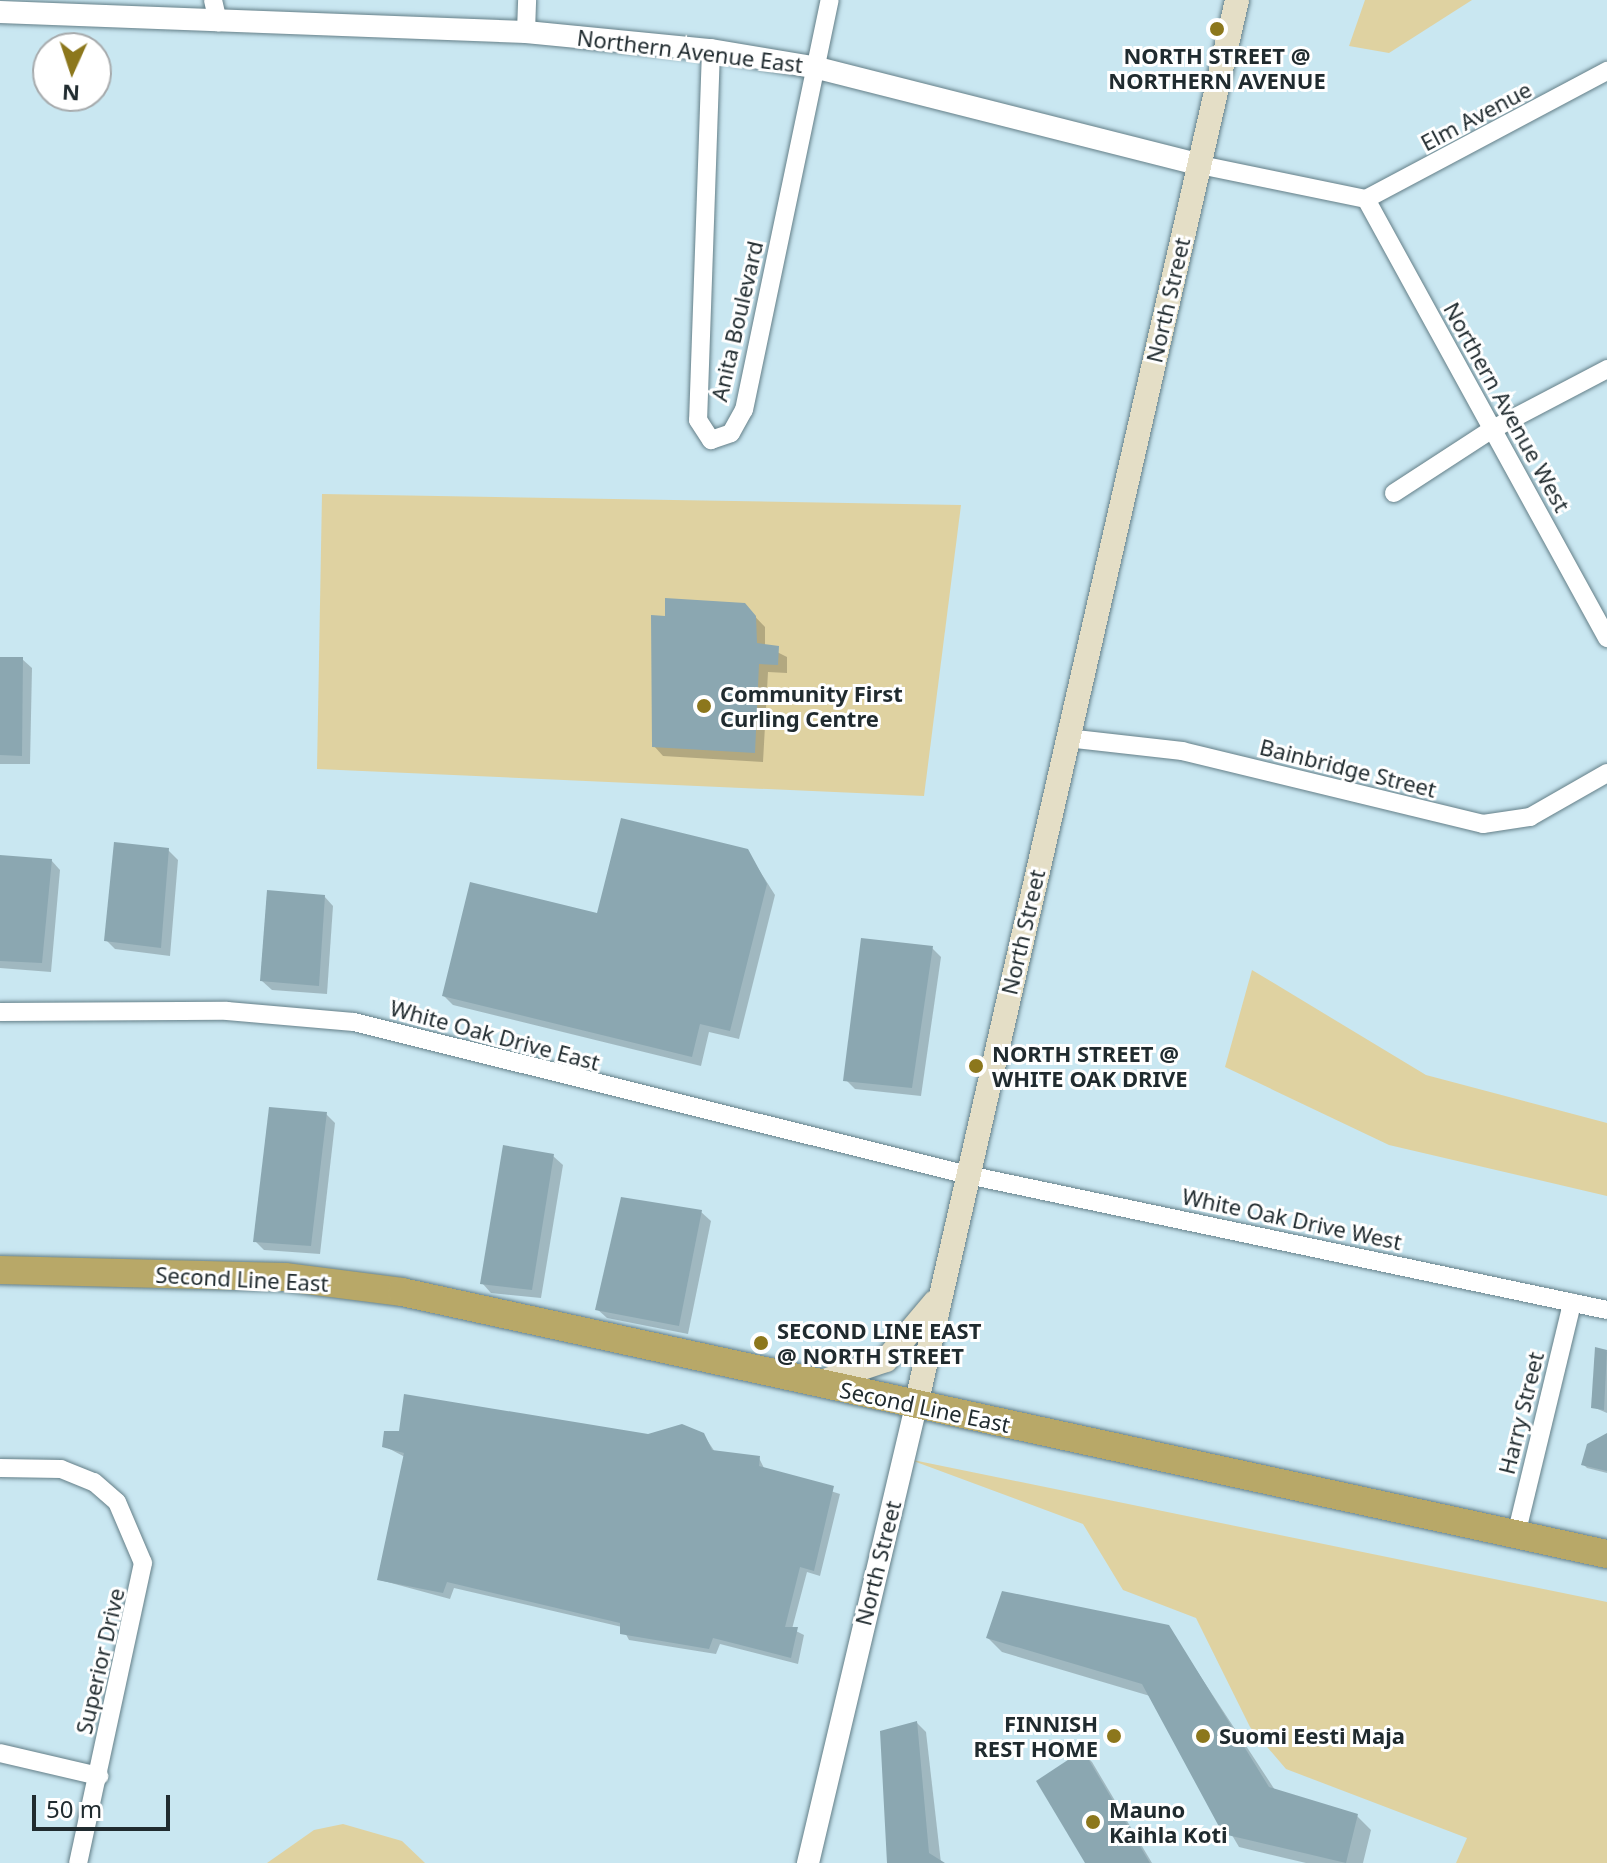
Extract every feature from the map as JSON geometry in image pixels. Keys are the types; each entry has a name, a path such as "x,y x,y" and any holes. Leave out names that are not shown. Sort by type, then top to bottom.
{"highway":[{"name":"Second Line East","path":"0,1270 285,1277 402,1292 1607,1554"}],"main road":[{"name":"North Street","path":"916,1405 1237,0"},
{"path":"813,1382 849,1377 886,1360 941,1294"}],"street":[{"path":"526,32 527,0"},
{"name":"Anita Boulevard","path":"711,50 698,420 711,440 731,433 744,410 830,0"},
{"name":"Northern Avenue East","path":"0,12 215,11 526,32 711,50 818,68 1200,165 1366,199"},
{"name":"Elm Avenue","path":"1366,199 1607,71"},
{"name":"Northern Avenue West","path":"1366,199 1607,638"},
{"path":"1394,493 1491,430 1607,369"},
{"name":"Bainbridge Street","path":"1067,738 1182,751 1483,824 1530,817 1607,773"},
{"name":"White Oak Drive East","path":"0,1012 227,1011 354,1022 968,1175"},
{"name":"White Oak Drive West","path":"968,1175 1607,1310"},
{"name":"Harry Street","path":"1516,1535 1572,1303"},
{"name":"North Street","path":"808,1863 916,1405"},
{"name":"Superior Drive","path":"0,1468 61,1469 94,1482 134,1532 142,1593 78,1863"},
{"path":"0,1753 99,1776"}],"shaded area":[{"path":"1365,0 1472,0 1389,53 1349,46"},
{"path":"322,494 961,505 924,796 317,769"},
{"path":"1252,970 1426,1075 1607,1123 1607,1196 1389,1145 1225,1067"},
{"path":"908,1459 1607,1602 1607,1863 1456,1863 1467,1838 1286,1769 1250,1727 1196,1618 1123,1590 1083,1524"},
{"path":"343,1824 402,1841 425,1863 267,1863 314,1830"}],"building":[{"name":"Community First Curling Centre","path":"665,598 745,603 756,616 757,643 779,646 778,665 759,664 755,753 652,747 651,615 665,616"},
{"path":"0,657 23,657 22,756 0,755"},
{"path":"621,818 748,849 767,884 730,1031 700,1024 692,1057 442,996 470,882 597,913"},
{"path":"114,842 169,848 161,948 104,941"},
{"path":"0,855 52,859 42,963 0,961"},
{"path":"267,890 325,895 319,986 260,981"},
{"path":"861,938 933,946 912,1088 843,1081"},
{"path":"269,1107 327,1112 311,1246 253,1242"},
{"path":"503,1145 554,1154 532,1290 480,1284"},
{"path":"621,1197 702,1210 679,1326 595,1310"},
{"path":"1595,1347 1607,1350 1604,1410 1591,1408"},
{"path":"404,1394 648,1434 682,1424 704,1433 712,1450 760,1456 759,1466 834,1486 814,1571 800,1567 785,1627 798,1627 791,1658 713,1638 709,1649 620,1634 620,1623 447,1582 443,1593 377,1580 404,1453 382,1447 384,1431 399,1431"},
{"path":"1607,1433 1607,1471 1581,1465 1587,1444"},
{"name":"Suomi Eesti Maja","path":"1002,1591 1169,1625 1269,1787 1358,1814 1346,1863 1223,1834 1142,1684 986,1638"},
{"path":"917,1721 929,1853 945,1863 887,1863 880,1731"},
{"name":"Mauno Kaihla Koti","path":"1083,1750 1150,1863 1085,1863 1036,1781"}],"place":[{"name":"NORTH STREET @ NORTHERN AVENUE","path":"1217,29"},
{"name":"Community First Curling Centre","path":"704,706"},
{"name":"NORTH STREET @ WHITE OAK DRIVE","path":"976,1066"},
{"name":"SECOND LINE EAST @ NORTH STREET","path":"761,1343"},
{"name":"FINNISH REST HOME","path":"1114,1736"},
{"name":"Suomi Eesti Maja","path":"1203,1736"},
{"name":"Mauno Kaihla Koti","path":"1093,1822"}]}
